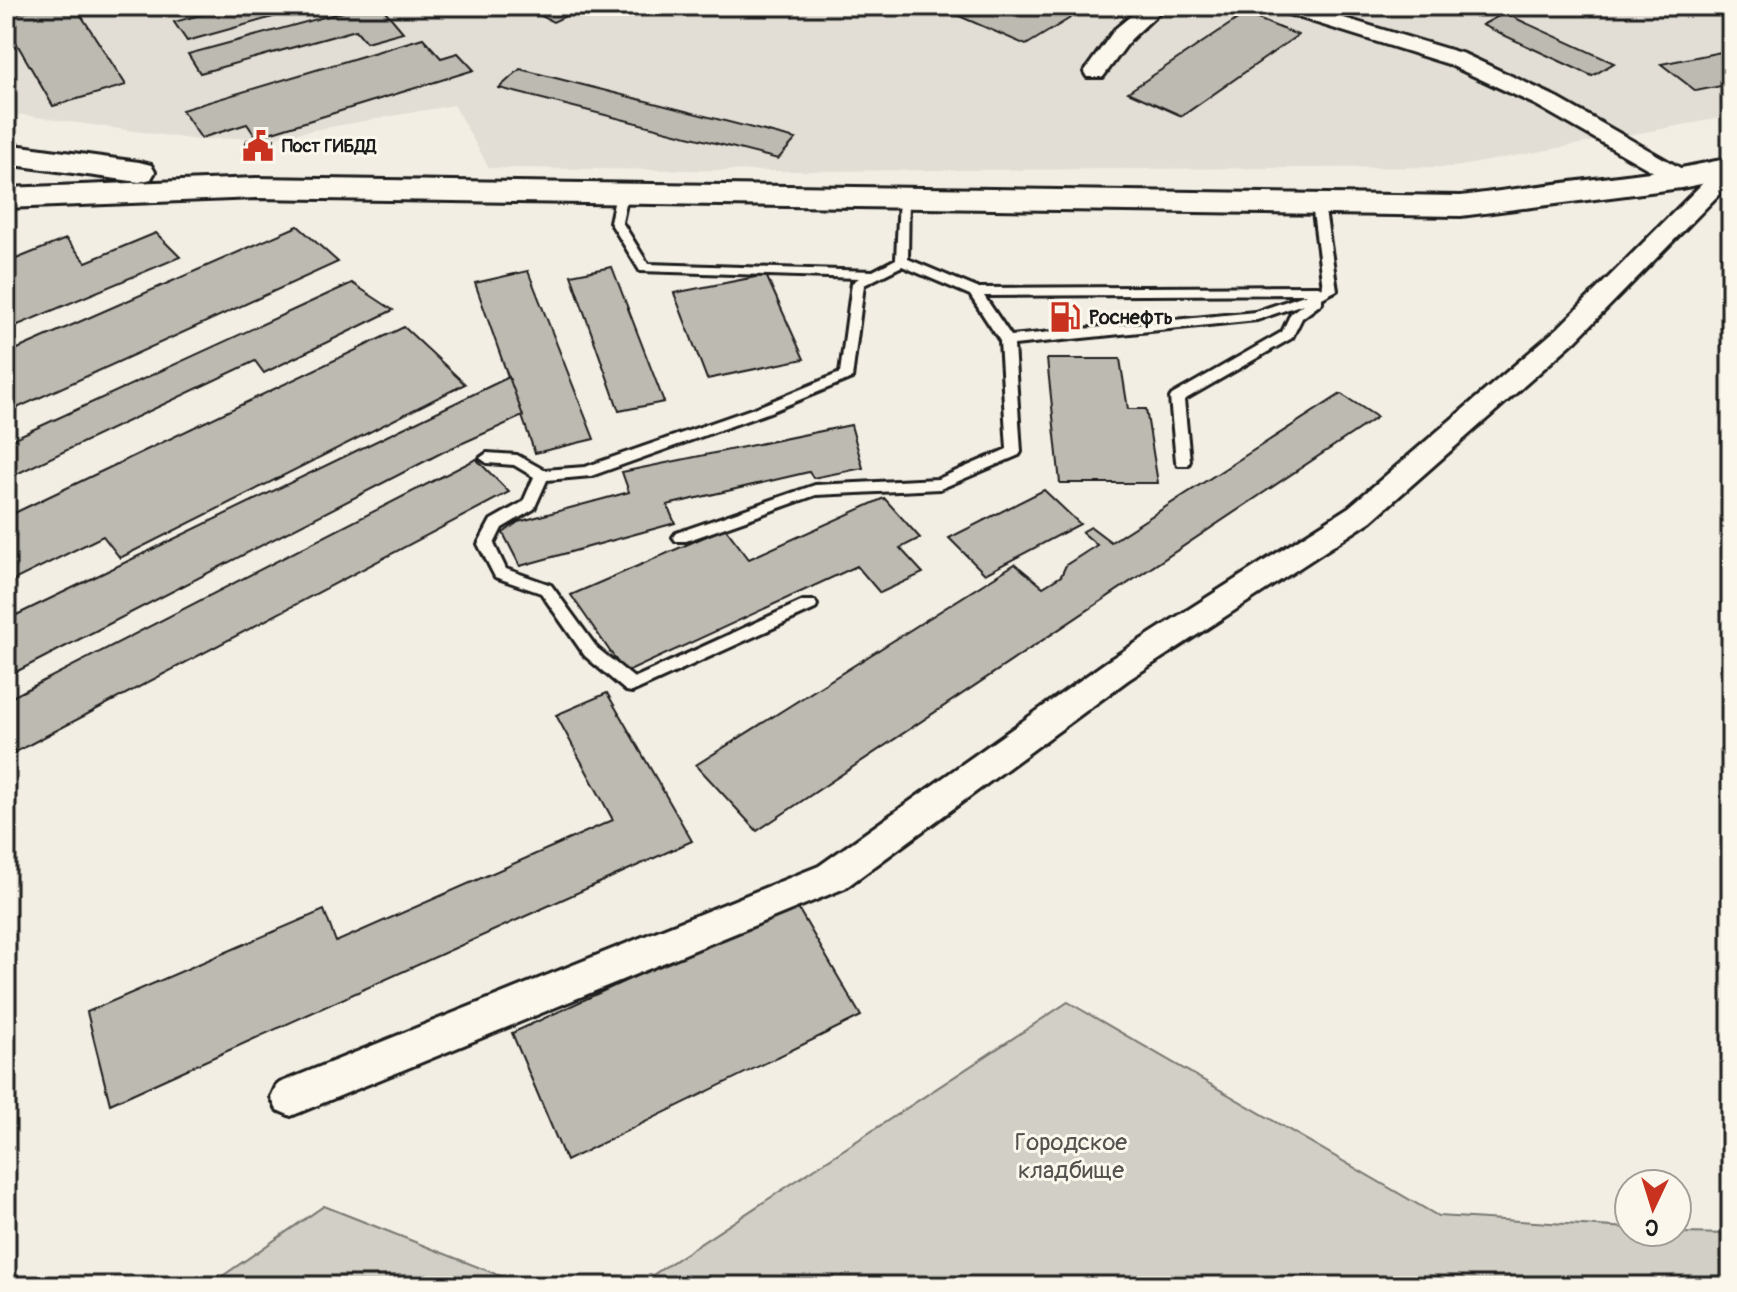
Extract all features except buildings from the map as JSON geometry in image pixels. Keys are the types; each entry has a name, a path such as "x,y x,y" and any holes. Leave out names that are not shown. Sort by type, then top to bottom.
{"main road":[{"path":"6,154 256,188"},
{"path":"6,198 256,188 1461,206 1681,178 1731,168"}],"street":[{"path":"1095,72 1123,34 1156,6"},
{"path":"1282,6 1456,59 1544,100 1681,178"},
{"path":"291,1097 832,877 1117,671 1360,514 1567,334 1731,168"}],"lane":[{"path":"622,194 616,222 644,268 877,274"},
{"path":"902,261 905,198"},
{"path":"1318,204 1331,290"},
{"path":"902,261 975,292 1331,290"},
{"path":"487,458 517,460 542,475 586,472 765,409 847,375 858,283 902,261"},
{"path":"1007,341 1257,316 1331,290"},
{"path":"1183,461 1177,398 1287,335 1296,316 1331,290"},
{"path":"681,537 815,490 940,484 1014,452 1007,341 975,292"},
{"path":"542,475 529,505 496,524 486,544 500,573 546,589 591,652 632,686 809,605"}],"shaded area":[{"path":"6,6 1731,6 1731,116 1455,167 783,171 489,168 454,105 280,136 197,140 8,113"}],"green space":[{"name":"Городское кладбище","path":"1068,1002 1438,1216 1613,1227 1613,1248 1693,1248 1693,1233 1731,1234 1731,1286 636,1286"},
{"path":"324,1206 526,1286 208,1286"}],"place":[{"name":"Пост ГИБДД","path":"258,146"},
{"name":"Роснефть","path":"1065,317"}]}
